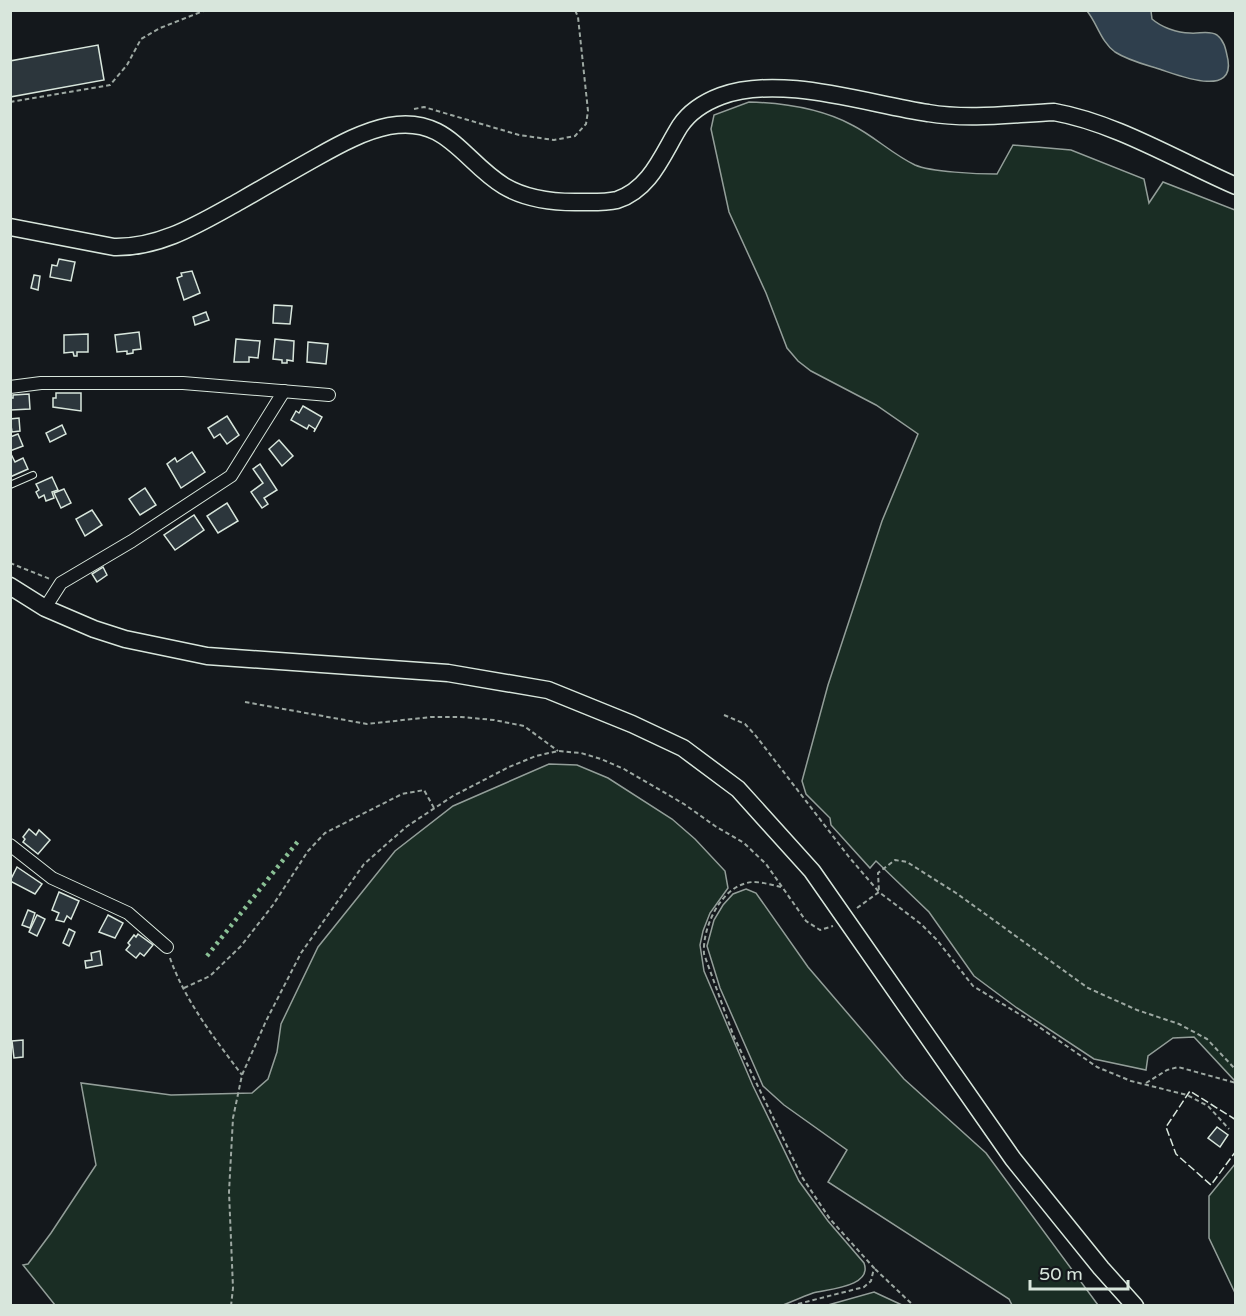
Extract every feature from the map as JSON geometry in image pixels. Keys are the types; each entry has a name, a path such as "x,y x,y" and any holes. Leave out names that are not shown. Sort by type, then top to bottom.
{"street":[{"path":"10,227 114,248 150,244 192,228 329,150 363,134 399,125 427,127 441,133 502,185 520,195 536,199 573,202 617,199 630,193 645,181 660,163 681,125 703,103 740,90 769,88 840,97 930,114 968,116 1054,112 1068,114 1089,120 1236,186"},
{"path":"10,387 40,383 183,383 329,395"},
{"path":"45,608 62,583 132,541 231,476 284,391"},
{"path":"10,586 45,608 94,629 125,639 207,656 448,673 548,690 632,724 683,748 738,789 812,872 1013,1159 1101,1268 1135,1305"},
{"path":"10,845 52,878 128,913 167,947"}],"lane":[{"path":"10,485 33,475"}],"path":[{"path":"10,102 110,85 127,65 141,39 160,28 206,10"},
{"path":"399,125 412,109 424,107 519,135 554,140 574,136 586,124 588,111 578,16 575,10"},
{"path":"10,564 62,583"},
{"path":"245,702 367,724 431,717 494,720 524,726 558,751"},
{"path":"724,715 745,724 879,892 921,924 937,940 973,986 1029,1020 1096,1067 1114,1075 1194,1099 1208,1106 1228,1129"},
{"path":"231,1305 233,1288 230,1182 233,1118 242,1075 266,1021 301,953 330,910 364,864 406,827 434,808 508,767 536,756 558,751 581,753 624,769 744,843 766,864 806,921 820,930 834,926 879,892"},
{"path":"184,988 210,976 241,946 273,904 308,851 325,833 402,794 424,789 434,808"},
{"path":"879,892 878,873 895,860 907,862 956,893 1088,988 1137,1010 1179,1024 1207,1039 1236,1070"},
{"path":"781,887 752,882 730,891 711,918 703,941 704,954 734,1037 802,1177 830,1219 874,1268 914,1305"},
{"path":"167,947 176,976 242,1075"},
{"path":"1144,1084 1167,1070 1178,1067 1236,1083"},
{"path":"790,1305 864,1287 871,1281 874,1268"}],"green space":[{"path":"749,102 789,105 827,114 860,129 907,161 922,167 955,172 997,174 1013,145 1071,150 1144,179 1149,203 1163,182 1235,210 1235,1081 1194,1037 1173,1038 1148,1056 1146,1070 1094,1059 1017,1008 974,976 929,912 876,861 870,868 831,825 830,818 806,794 802,781 828,685 882,521 918,434 876,405 811,371 787,348 766,293 729,212 711,129 714,115"},
{"path":"549,764 577,765 608,778 672,819 695,839 725,871 728,888 710,913 700,945 704,971 753,1086 799,1181 828,1221 864,1263 865,1271 862,1277 847,1286 813,1293 781,1306 55,1305 23,1265 28,1264 51,1233 96,1165 81,1083 171,1095 252,1093 268,1079 277,1052 281,1024 318,947 395,851 453,806"},
{"path":"746,889 756,893 808,967 904,1079 986,1153 1098,1305 1012,1305 1009,1299 828,1182 847,1150 784,1105 763,1086 720,988 707,946 714,920 723,905 733,894"},
{"path":"1235,1164 1235,1293 1209,1238 1209,1196"},
{"path":"874,1292 902,1305 828,1305"}],"water":[{"path":"1087,11 1151,11 1152,19 1170,29 1185,33 1207,32 1217,35 1225,46 1228,71 1223,78 1204,81 1126,58 1110,48"}],"building":[{"path":"98,45 104,80 10,97 10,61"},
{"path":"59,259 75,262 71,281 50,277 52,265 57,266"},
{"path":"192,271 200,293 184,300 177,278 182,276 181,273"},
{"path":"34,275 40,276 38,290 31,288"},
{"path":"274,305 292,306 290,324 273,323"},
{"path":"206,312 209,320 195,325 193,317"},
{"path":"139,332 141,349 127,354 127,351 117,352 115,335"},
{"path":"88,334 88,352 77,352 77,356 74,356 73,352 64,353 64,335"},
{"path":"236,339 260,341 258,358 249,357 249,362 234,362"},
{"path":"275,339 294,341 293,361 287,360 287,363 282,363 282,360 273,359"},
{"path":"308,342 328,344 326,364 307,362"},
{"path":"56,393 81,393 81,411 53,407 53,398 56,398"},
{"path":"29,394 30,409 11,410 10,398 13,398 13,395"},
{"path":"303,406 322,417 314,432 315,429 309,425 307,429 291,420 296,411 299,413"},
{"path":"227,416 239,435 227,444 220,434 214,438 208,428"},
{"path":"19,418 20,431 12,432 10,419"},
{"path":"62,425 66,434 50,442 46,433"},
{"path":"18,434 23,446 10,451 10,437"},
{"path":"279,440 293,456 282,466 269,449"},
{"path":"10,452 15,462 23,458 28,469 10,477"},
{"path":"192,452 205,472 181,488 167,464 175,458 177,462"},
{"path":"260,464 277,490 264,498 268,504 262,508 251,492 263,483 253,469"},
{"path":"52,477 58,490 52,492 54,498 46,501 44,495 39,498 36,484"},
{"path":"145,488 156,505 140,515 129,499"},
{"path":"64,489 71,503 61,508 54,493"},
{"path":"227,503 238,521 218,533 207,516"},
{"path":"92,510 102,525 85,536 76,519"},
{"path":"194,515 204,530 175,550 164,535"},
{"path":"103,567 107,575 97,582 92,574"},
{"path":"29,829 36,835 39,830 50,840 38,854 23,842 25,839 23,837"},
{"path":"17,867 42,884 35,894 10,881"},
{"path":"59,892 79,901 71,919 67,916 64,922 56,920 59,913 52,910"},
{"path":"28,910 35,913 30,928 22,925"},
{"path":"37,915 45,919 37,936 29,932"},
{"path":"108,915 123,923 115,938 99,932"},
{"path":"69,929 75,932 69,946 63,943"},
{"path":"138,934 153,945 144,956 140,953 136,958 126,950 134,935 136,937"},
{"path":"100,951 102,965 86,968 85,961 92,960 91,953"},
{"path":"23,1040 23,1057 14,1058 12,1041"},
{"path":"1217,1127 1228,1135 1220,1147 1208,1138"}],"hedge":[{"path":"207,956 299,840"}],"fence":[{"path":"1236,1120 1190,1091 1166,1127 1176,1154 1211,1185 1236,1151"}]}
